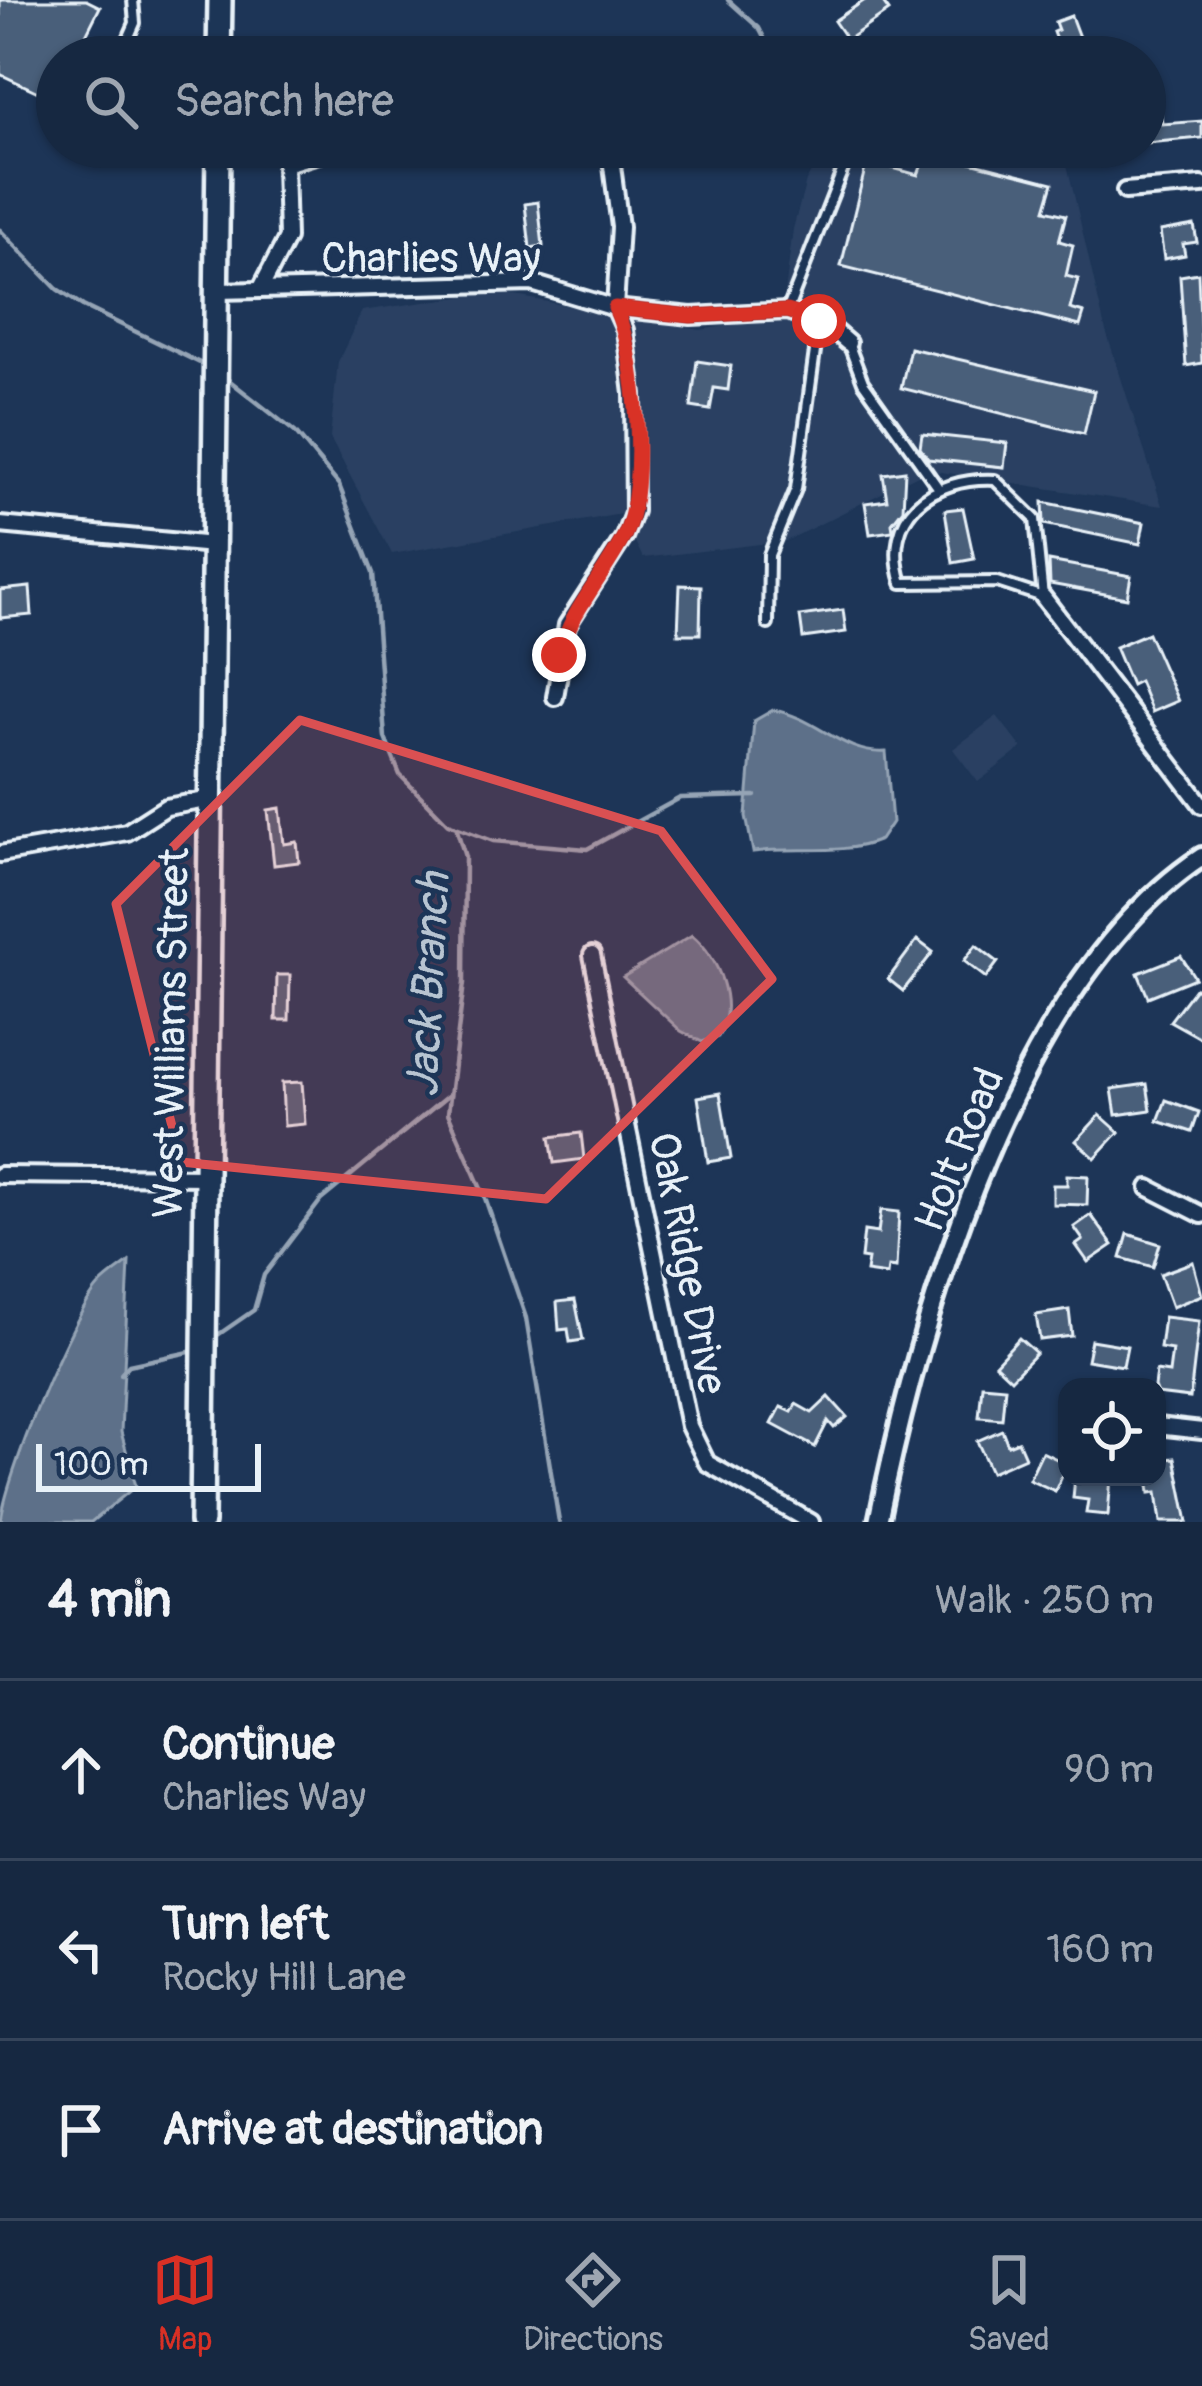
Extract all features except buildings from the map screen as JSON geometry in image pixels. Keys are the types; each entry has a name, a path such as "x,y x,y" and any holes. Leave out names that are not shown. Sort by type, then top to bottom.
{"main road":[{"path":"219,36 220,0"},
{"name":"West Williams Street","path":"202,1522 218,168"}],"street":[{"path":"261,288 287,238 285,168"},
{"path":"555,697 567,626 634,512 633,394 626,330 615,308 617,190 613,168"},
{"path":"1125,191 1202,185"},
{"name":"Charlies Way","path":"217,291 396,290 498,281 572,292 615,308 691,316 787,311 819,321 848,343"},
{"path":"0,525 213,545"},
{"path":"1043,597 1202,805"},
{"path":"0,854 127,832 166,807 212,799"},
{"name":"Holt Road","path":"878,1522 908,1391 961,1232 1017,1092 1047,1034 1115,934 1162,886 1202,857"},
{"name":"Oak Ridge Drive","path":"592,955 688,1426 707,1463 811,1522"},
{"path":"0,1175 206,1177"},
{"path":"1150,1188 1202,1215"},
{"path":"1166,1427 1202,1431"}],"lane":[{"path":"129,36 135,23 133,0"},
{"path":"787,311 843,169"},
{"path":"768,624 769,555 796,489 819,321"},
{"path":"848,343 863,382 937,486"},
{"path":"995,480 1014,494 1035,519 1043,597 997,582 902,584 902,534 916,503 937,486 995,480"}],"highlighted area":[{"path":"300,720 661,831 772,979 546,1199 181,1162 116,904"}],"shaded area":[{"path":"813,168 1068,168 1104,325 1162,506 928,470 786,541 643,558 621,514 392,554 330,438 338,362 362,311 494,292 700,330 782,317 793,229"},
{"path":"773,710 856,748 886,752 892,822 880,840 850,848 753,852 746,816 754,721"},
{"path":"997,716 1022,748 978,782 953,749"},
{"path":"692,935 710,956 726,996 718,1037 702,1042 681,1031 623,977"},
{"path":"129,1262 121,1432 136,1486 91,1522 1,1522 26,1437 72,1330 99,1286"}],"waterway":[{"path":"728,0 763,36"},
{"name":"Jack Branch","path":"0,230 57,289 206,366"},
{"name":"Jack Branch","path":"225,377 295,432 339,485 373,573 385,738 400,775 448,824 493,841 587,849 680,798 755,796"},
{"name":"Jack Branch","path":"457,830 465,857 464,983 448,1113 485,1198 526,1318 559,1522"},
{"path":"212,1339 254,1310 264,1275 321,1200 450,1094"},
{"path":"121,1374 129,1365 194,1351"}],"route":[{"path":"559,655 567,626 634,512 633,394 626,330 615,308 691,316 787,311 819,321"}]}
